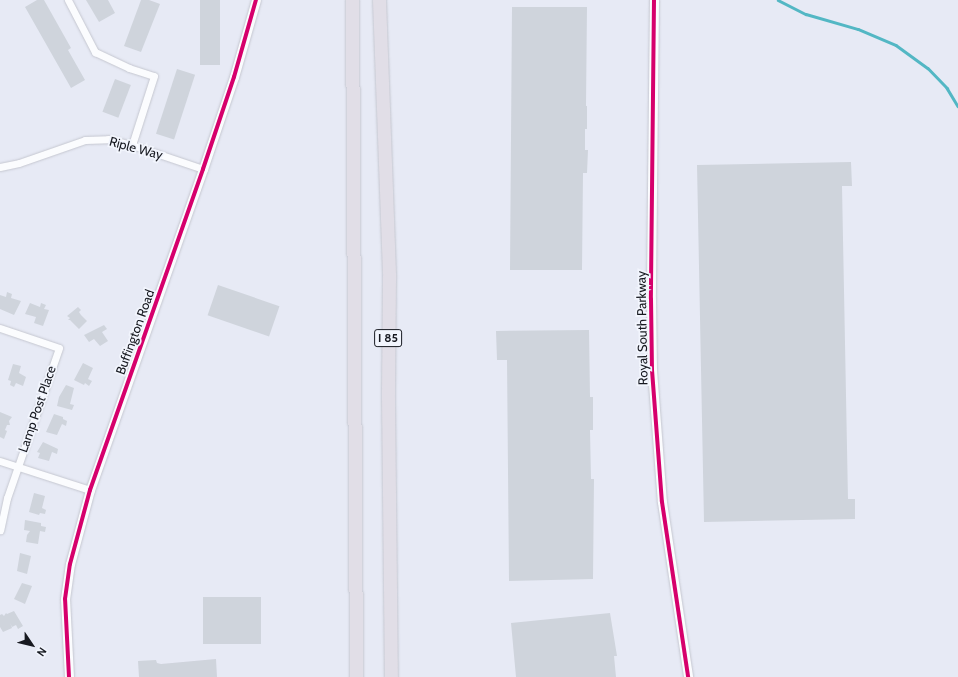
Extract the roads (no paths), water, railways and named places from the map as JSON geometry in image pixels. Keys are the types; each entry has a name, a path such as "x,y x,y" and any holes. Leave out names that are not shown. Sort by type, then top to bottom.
{"highway":[{"path":"352,0 356,677"},
{"name":"I 85","path":"379,0 389,278 388,398 391,677"}],"street":[{"path":"68,0 95,52 130,68 154,76 132,145"},
{"name":"Buffington Road","path":"69,677 65,598 70,564 90,490 203,168 234,76 256,0"},
{"name":"Royal South Parkway","path":"654,0 651,299 652,370 662,502 688,677"},
{"name":"Riple Way","path":"0,168 19,164 85,140 108,139 132,145 203,168"},
{"name":"Lamp Post Place","path":"0,328 58,348 17,466 7,498 0,530"},
{"path":"0,461 90,490"}],"waterway":[{"path":"778,0 806,14 858,29 896,45 928,68 947,88 958,106"}]}
